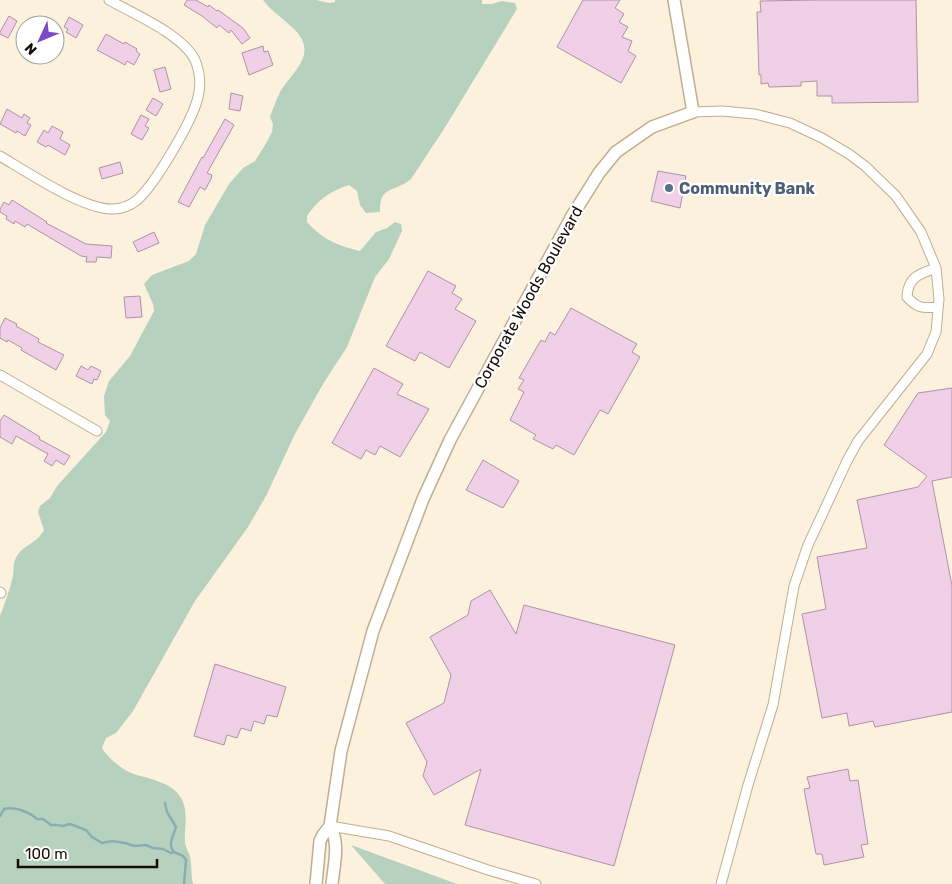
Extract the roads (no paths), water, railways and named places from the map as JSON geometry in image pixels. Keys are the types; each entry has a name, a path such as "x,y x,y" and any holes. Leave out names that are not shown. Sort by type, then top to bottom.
{"street":[{"path":"0,156 76,199 102,208 113,209 130,205 151,184 193,113 200,86 198,68 190,53 178,40 109,0"},
{"path":"674,0 693,112"},
{"name":"Corporate Woods Boulevard","path":"316,884 320,841 330,826 341,751 373,631 423,499 450,440 572,216 599,173 616,152 652,127 693,112 722,111 755,114 790,123 822,138 849,154 877,176 896,196 921,232 936,268 938,307 936,332 927,354 858,441 846,461 808,545 794,586 773,705 748,785 721,884"},
{"path":"936,268 922,273 912,280 907,297 921,308 938,307"},
{"path":"0,375 97,431"},
{"path":"330,826 389,836 479,867 536,884"},
{"name":"Corporate Woods Boulevard","path":"330,826 335,834 336,842 332,884"}],"waterway":[{"path":"165,803 167,812 176,827 171,843 174,852"},
{"path":"0,816 4,809 17,809 37,819 43,819 51,825 63,826 70,824 86,830 92,837 102,843 112,841 134,846 146,845 171,853 174,852 183,856 186,860 184,884"}],"place":[{"name":"Community Bank","path":"669,188"}]}
